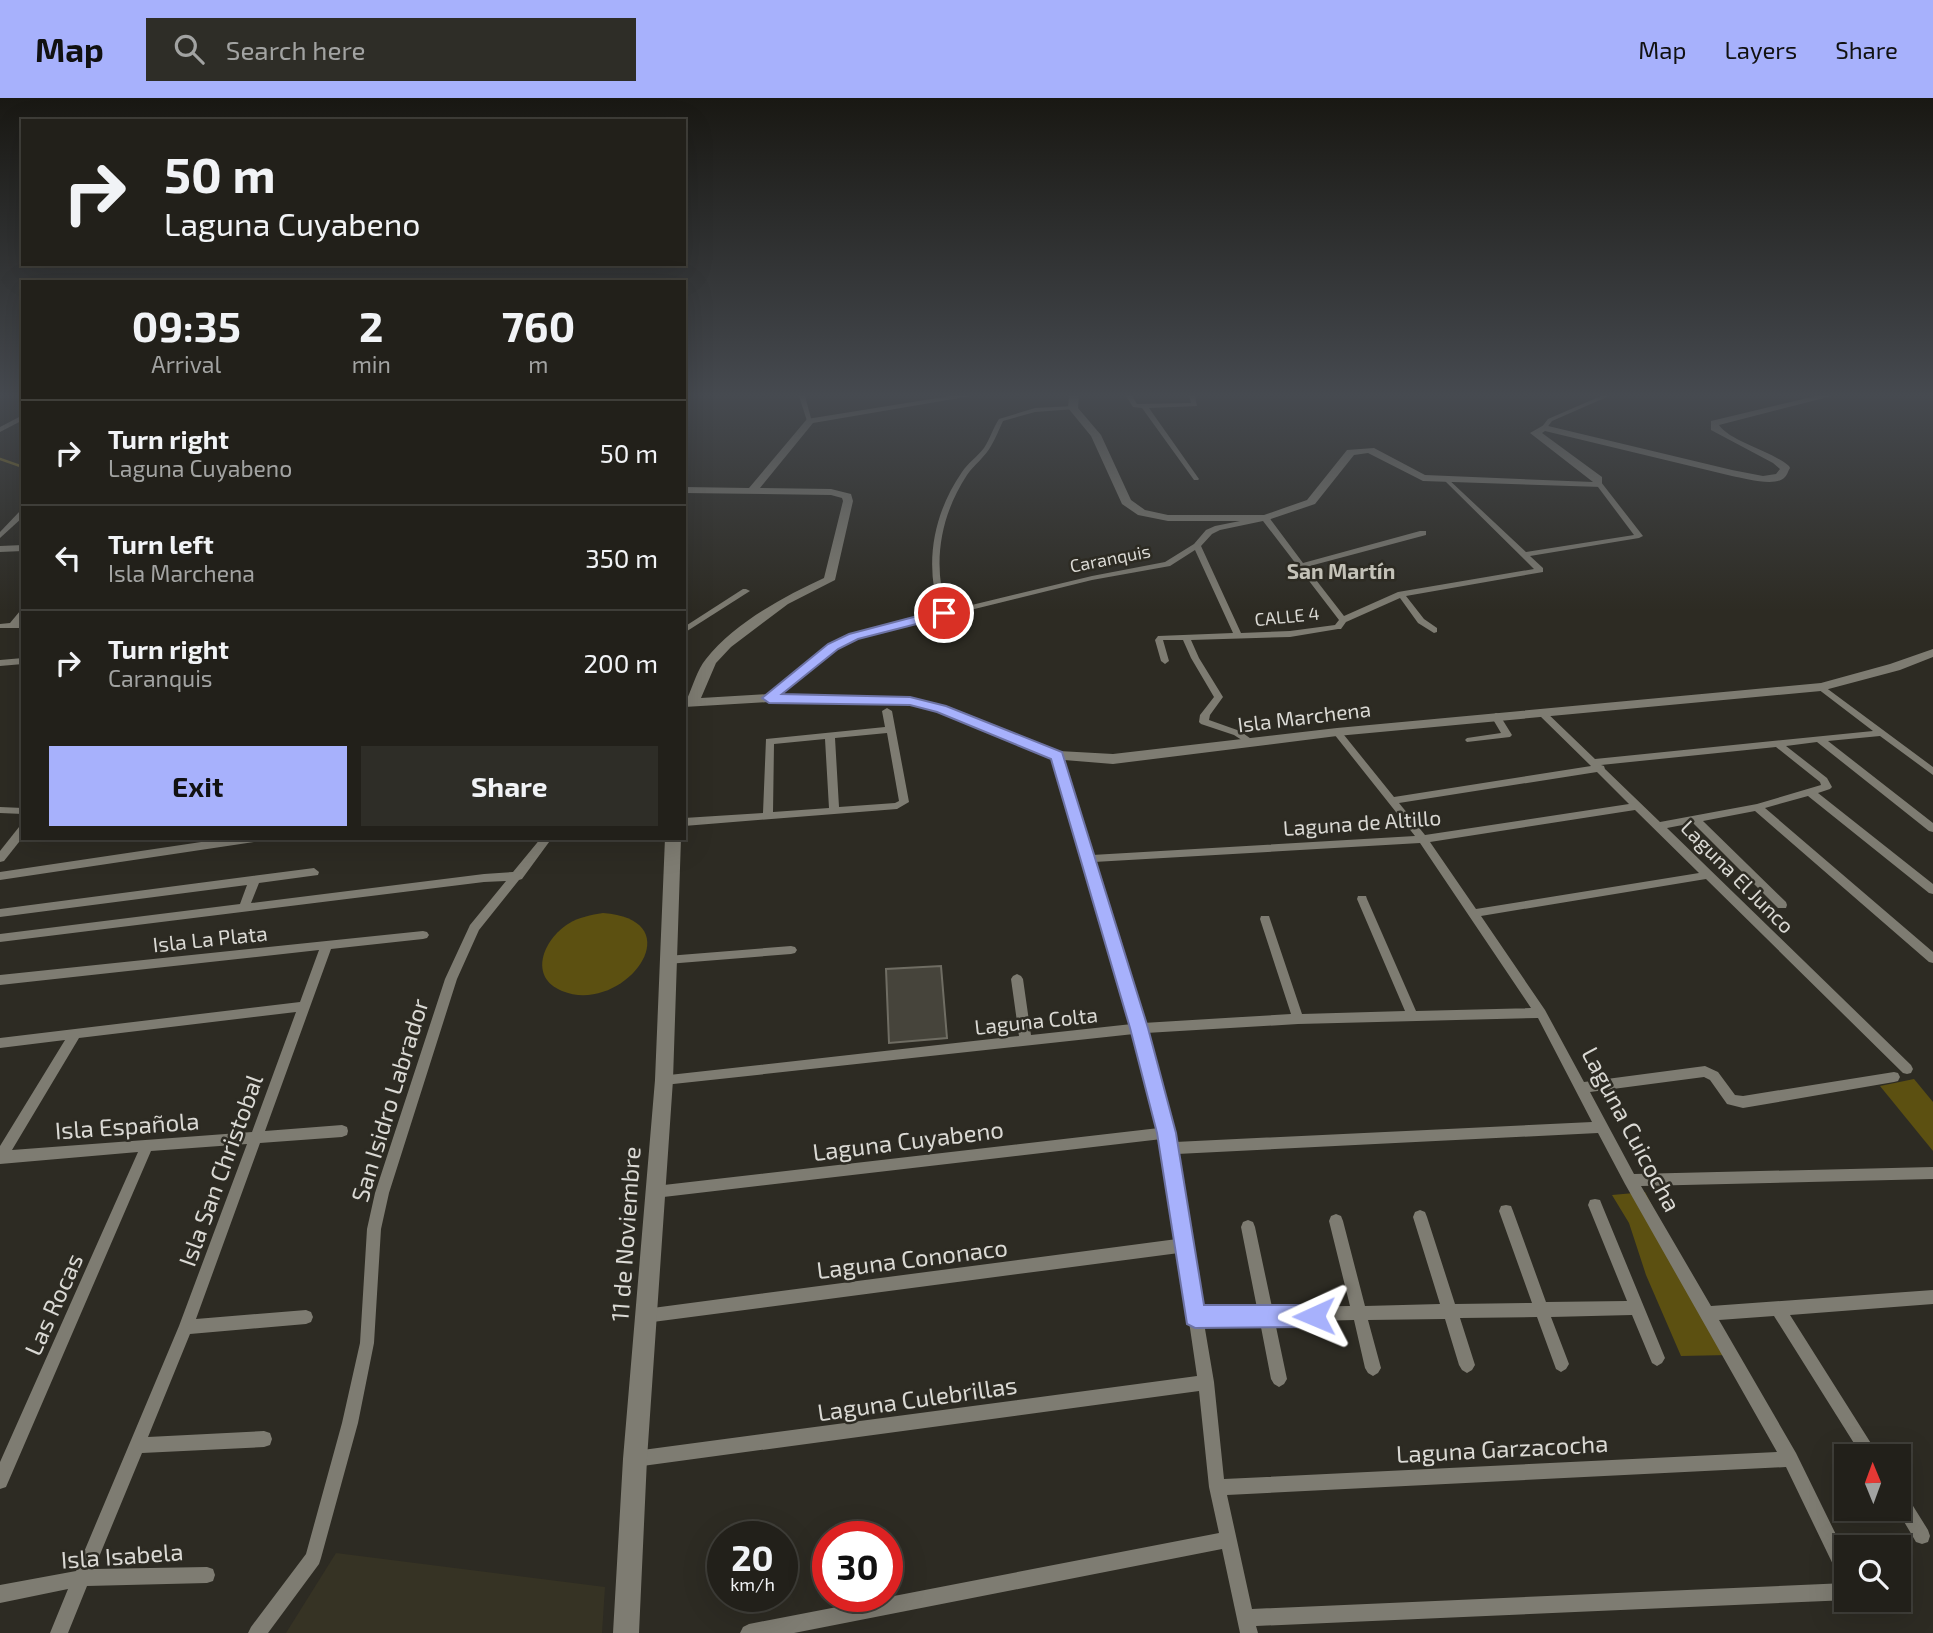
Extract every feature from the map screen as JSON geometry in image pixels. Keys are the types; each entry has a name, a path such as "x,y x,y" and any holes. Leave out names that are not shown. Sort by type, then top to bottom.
{"street":[{"path":"753,489 771,468"},
{"path":"944,613 935,577 936,545 945,509 970,468"},
{"path":"1111,468 1126,502 1142,513 1168,518 1265,518 1343,620"},
{"path":"1188,468 1196,479"},
{"name":"Caranquis","path":"769,698 833,646 853,636 1092,578 1167,564 1197,546 1209,532 1217,528 1265,518 1316,499 1337,468"},
{"name":"Caranquis","path":"1402,468 1416,476 1447,480 1537,480 1585,486 1599,482"},
{"path":"1447,480 1525,554 1639,536 1586,468"},
{"path":"1713,468 1770,479 1780,477 1785,468"},
{"path":"686,490 753,489 831,492 847,496 829,580 783,601 727,644 710,662 688,703"},
{"path":"0,536 21,517"},
{"path":"1301,566 1423,533"},
{"path":"1197,546 1238,636"},
{"path":"0,549 21,548"},
{"name":"CALLE 4","path":"1165,661 1158,640 1164,637 1290,634 1338,627 1343,620 1401,594 1540,570 1525,554"},
{"path":"686,630 746,591"},
{"path":"1401,594 1421,621 1434,630"},
{"path":"12,625 21,615"},
{"path":"0,626 21,625"},
{"path":"1186,637 1220,699 1205,715 1205,722 1237,733 1251,743"},
{"name":"Isla Marchena","path":"688,703 769,698 910,701 942,709 1057,756 1143,757 1337,732 1821,687 1895,667 1933,653"},
{"path":"0,663 21,661"},
{"path":"1821,687 1933,772"},
{"path":"686,822 897,806 904,802 887,711"},
{"name":"Laguna El Junco","path":"1541,712 1660,825 1907,1069"},
{"path":"1470,740 1507,734 1496,716"},
{"path":"768,816 769,741 890,730"},
{"name":"Laguna Cuicocha","path":"1337,732 1423,839 1541,1013 1630,1180 1790,1459 1834,1549"},
{"path":"1394,800 1598,765 1881,733"},
{"path":"830,736 834,810"},
{"path":"1819,739 1933,828"},
{"path":"1660,825 1756,807 1827,787 1824,780 1777,743"},
{"path":"1057,756 1139,1028 1167,1133 1206,1382 1217,1487 1248,1626 1834,1593"},
{"path":"1811,793 1933,890"},
{"name":"Laguna de Altillo","path":"1088,859 1423,839 1637,806"},
{"path":"1756,807 1933,959"},
{"path":"0,810 21,811"},
{"path":"1695,819 1782,905"},
{"path":"0,858 21,832"},
{"path":"0,876 241,840"},
{"name":"San Isidro Labrador","path":"257,1633 313,1558 350,1423 367,1343 374,1229 382,1193 451,979 474,928 545,840"},
{"name":"11 de Noviembre","path":"626,1633 635,1459 664,1080 673,840"},
{"path":"0,913 314,872"},
{"path":"1475,913 1708,875"},
{"path":"0,938 518,876"},
{"path":"244,907 255,879"},
{"path":"1362,899 1413,1017"},
{"path":"1265,919 1298,1019"},
{"name":"Isla La Plata","path":"0,980 424,935"},
{"name":"Isla San Christobal","path":"59,1633 186,1327 327,945"},
{"path":"667,960 791,950"},
{"path":"1017,979 1027,1041"},
{"path":"0,1043 305,1006"},
{"name":"Laguna Colta","path":"664,1080 1139,1028 1298,1019 1541,1013"},
{"path":"0,1157 75,1034"},
{"path":"1583,1088 1705,1071 1714,1076 1731,1100 1743,1102 1894,1077"},
{"path":"1170,1148 1602,1127"},
{"name":"Isla Española","path":"0,1157 342,1131"},
{"name":"Laguna Cuyabeno","path":"655,1192 1167,1133"},
{"name":"Las Rocas","path":"0,1481 147,1146"},
{"path":"1630,1180 1933,1173"},
{"path":"1595,1205 1657,1358"},
{"path":"1506,1211 1561,1364"},
{"path":"1420,1217 1467,1365"},
{"path":"1336,1221 1373,1368"},
{"path":"1248,1227 1279,1379"},
{"name":"Laguna Cononaco","path":"645,1316 1185,1245"},
{"path":"1707,1314 1933,1297"},
{"path":"1195,1317 1451,1314 1636,1308"},
{"path":"1778,1309 1863,1444"},
{"path":"186,1327 306,1317"},
{"name":"Laguna Culebrillas","path":"635,1459 1206,1382"},
{"path":"137,1445 264,1439"},
{"name":"Laguna Garzacocha","path":"1217,1487 1790,1459"},
{"path":"1911,1518 1922,1536"},
{"path":"749,1633 1229,1539"},
{"name":"Isla Isabela","path":"0,1594 84,1578 207,1575"}],"shaded area":[{"path":"603,913 630,919 644,932 647,947 640,964 626,979 607,990 585,995 562,991 551,985 542,968 546,949 552,939 572,922"},
{"path":"1914,1079 1933,1102 1933,1151 1880,1086"},
{"path":"1645,1192 1729,1355 1681,1356 1646,1275 1629,1223 1612,1195"},
{"path":"336,1553 605,1587 602,1633 286,1633"}],"building":[{"path":"941,966 947,1038 889,1043 886,969"}],"district":[{"name":"San Martín","path":"1341,570"}],"route":[{"path":"944,613 853,636 833,646 769,698 875,698 910,701 942,709 1057,756 1139,1028 1167,1133 1195,1317 1314,1316"}]}
